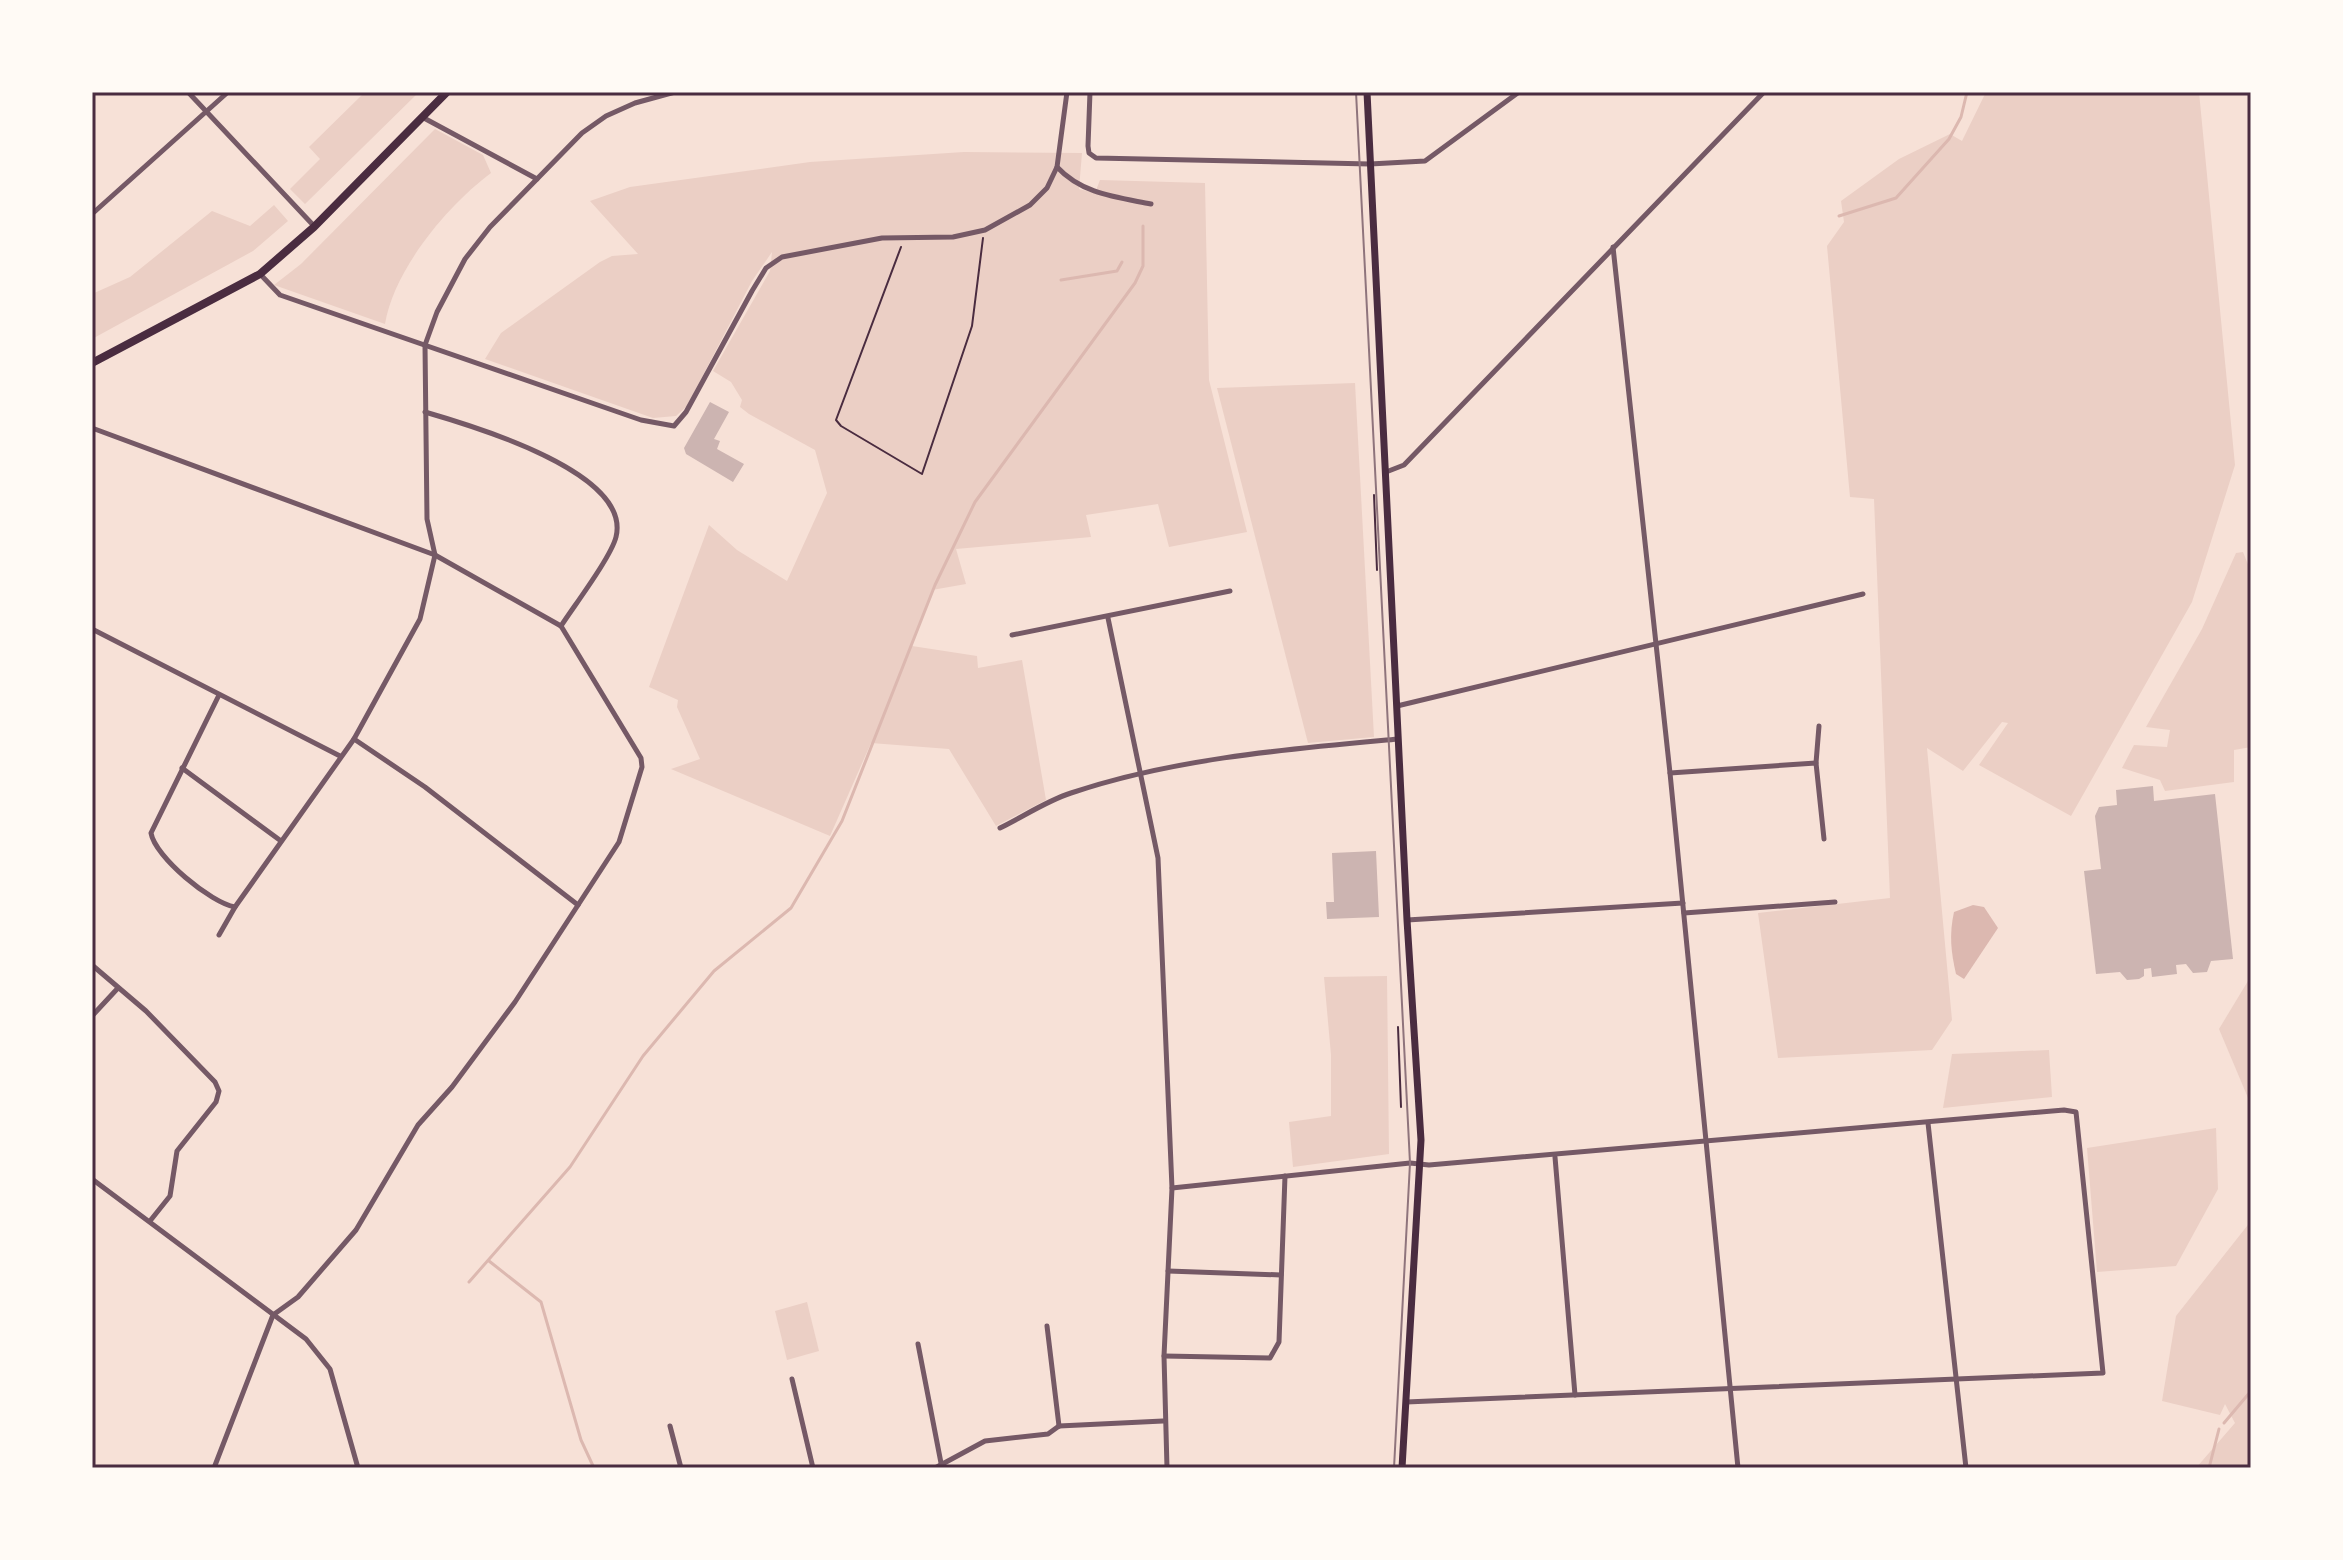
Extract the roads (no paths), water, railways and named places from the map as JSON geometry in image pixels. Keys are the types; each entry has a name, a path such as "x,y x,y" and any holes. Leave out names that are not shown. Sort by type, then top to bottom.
{"main road":[{"path":"92,363 260,274 314,227 447,92"},
{"path":"1367,92 1407,920 1417,1043 1422,1164 1402,1468"}],"street":[{"path":"188,92 314,227"},
{"path":"92,214 228,92"},
{"path":"219,935 235,907 354,739 420,619 430,587 435,555 427,519 425,345 437,312 465,259 582,133 606,116 675,92"},
{"path":"260,274 280,295 666,428 674,426 686,412 766,268 790,256 882,238 953,237 985,230 1030,205 1047,188 1057,167 1067,92"},
{"path":"1090,92 1088,146 1089,153 1096,158 1370,164 1425,161 1519,92"},
{"path":"1386,472 1404,465 1764,92"},
{"path":"422,117 537,179"},
{"path":"1057,167 1071,182 1084,189 1151,204"},
{"path":"1613,247 1670,773 1738,1468"},
{"path":"425,412 518,442 589,484 610,502 616,519 616,538 561,626"},
{"path":"92,428 435,555 561,626 634,743 642,767 619,842 491,1036 418,1125 356,1230 298,1297 273,1315 214,1468"},
{"path":"1012,635 1230,591"},
{"path":"1397,706 1863,594"},
{"path":"1108,618 1158,858 1172,1188 1164,1356 1163,1421 1167,1468"},
{"path":"92,629 286,726 340,757"},
{"path":"219,695 152,824 152,843 178,870 220,904 235,907"},
{"path":"1819,726 1816,763 1824,839"},
{"path":"354,739 414,779 578,905"},
{"path":"1000,828 1067,794 1141,773 1306,747 1399,739"},
{"path":"1670,773 1816,763"},
{"path":"182,768 281,841"},
{"path":"1684,913 1835,902"},
{"path":"1407,920 1683,903"},
{"path":"92,965 206,1072 219,1091 216,1102 177,1151 170,1196 150,1221"},
{"path":"92,1016 118,988"},
{"path":"1172,1188 1410,1163 1555,1156 2064,1110 2076,1112 2103,1373 1406,1402"},
{"path":"1928,1123 1966,1468"},
{"path":"1555,1156 1575,1395"},
{"path":"1164,1356 1270,1358 1279,1342 1285,1176"},
{"path":"92,1179 306,1339 330,1369 358,1468"},
{"path":"1168,1271 1281,1275"},
{"path":"1047,1326 1059,1426"},
{"path":"918,1344 941,1463"},
{"path":"792,1379 813,1468"},
{"path":"935,1468 985,1441 1048,1434 1059,1426 1163,1421"},
{"path":"670,1426 681,1468"}],"waterway":[{"path":"1839,216 1896,198 1949,139 1961,117 1967,92"},
{"path":"469,1282 570,1167 643,1056 714,971 791,908 842,821 935,585 975,502 1135,283 1143,266 1143,226"},
{"path":"1061,280 1117,271 1122,262"},
{"path":"489,1261 541,1302 581,1440 594,1468"},
{"path":"2224,1423 2251,1391"},
{"path":"2209,1468 2219,1429"}],"tram line":[{"path":"1356,92 1410,1163 1394,1468"}]}
